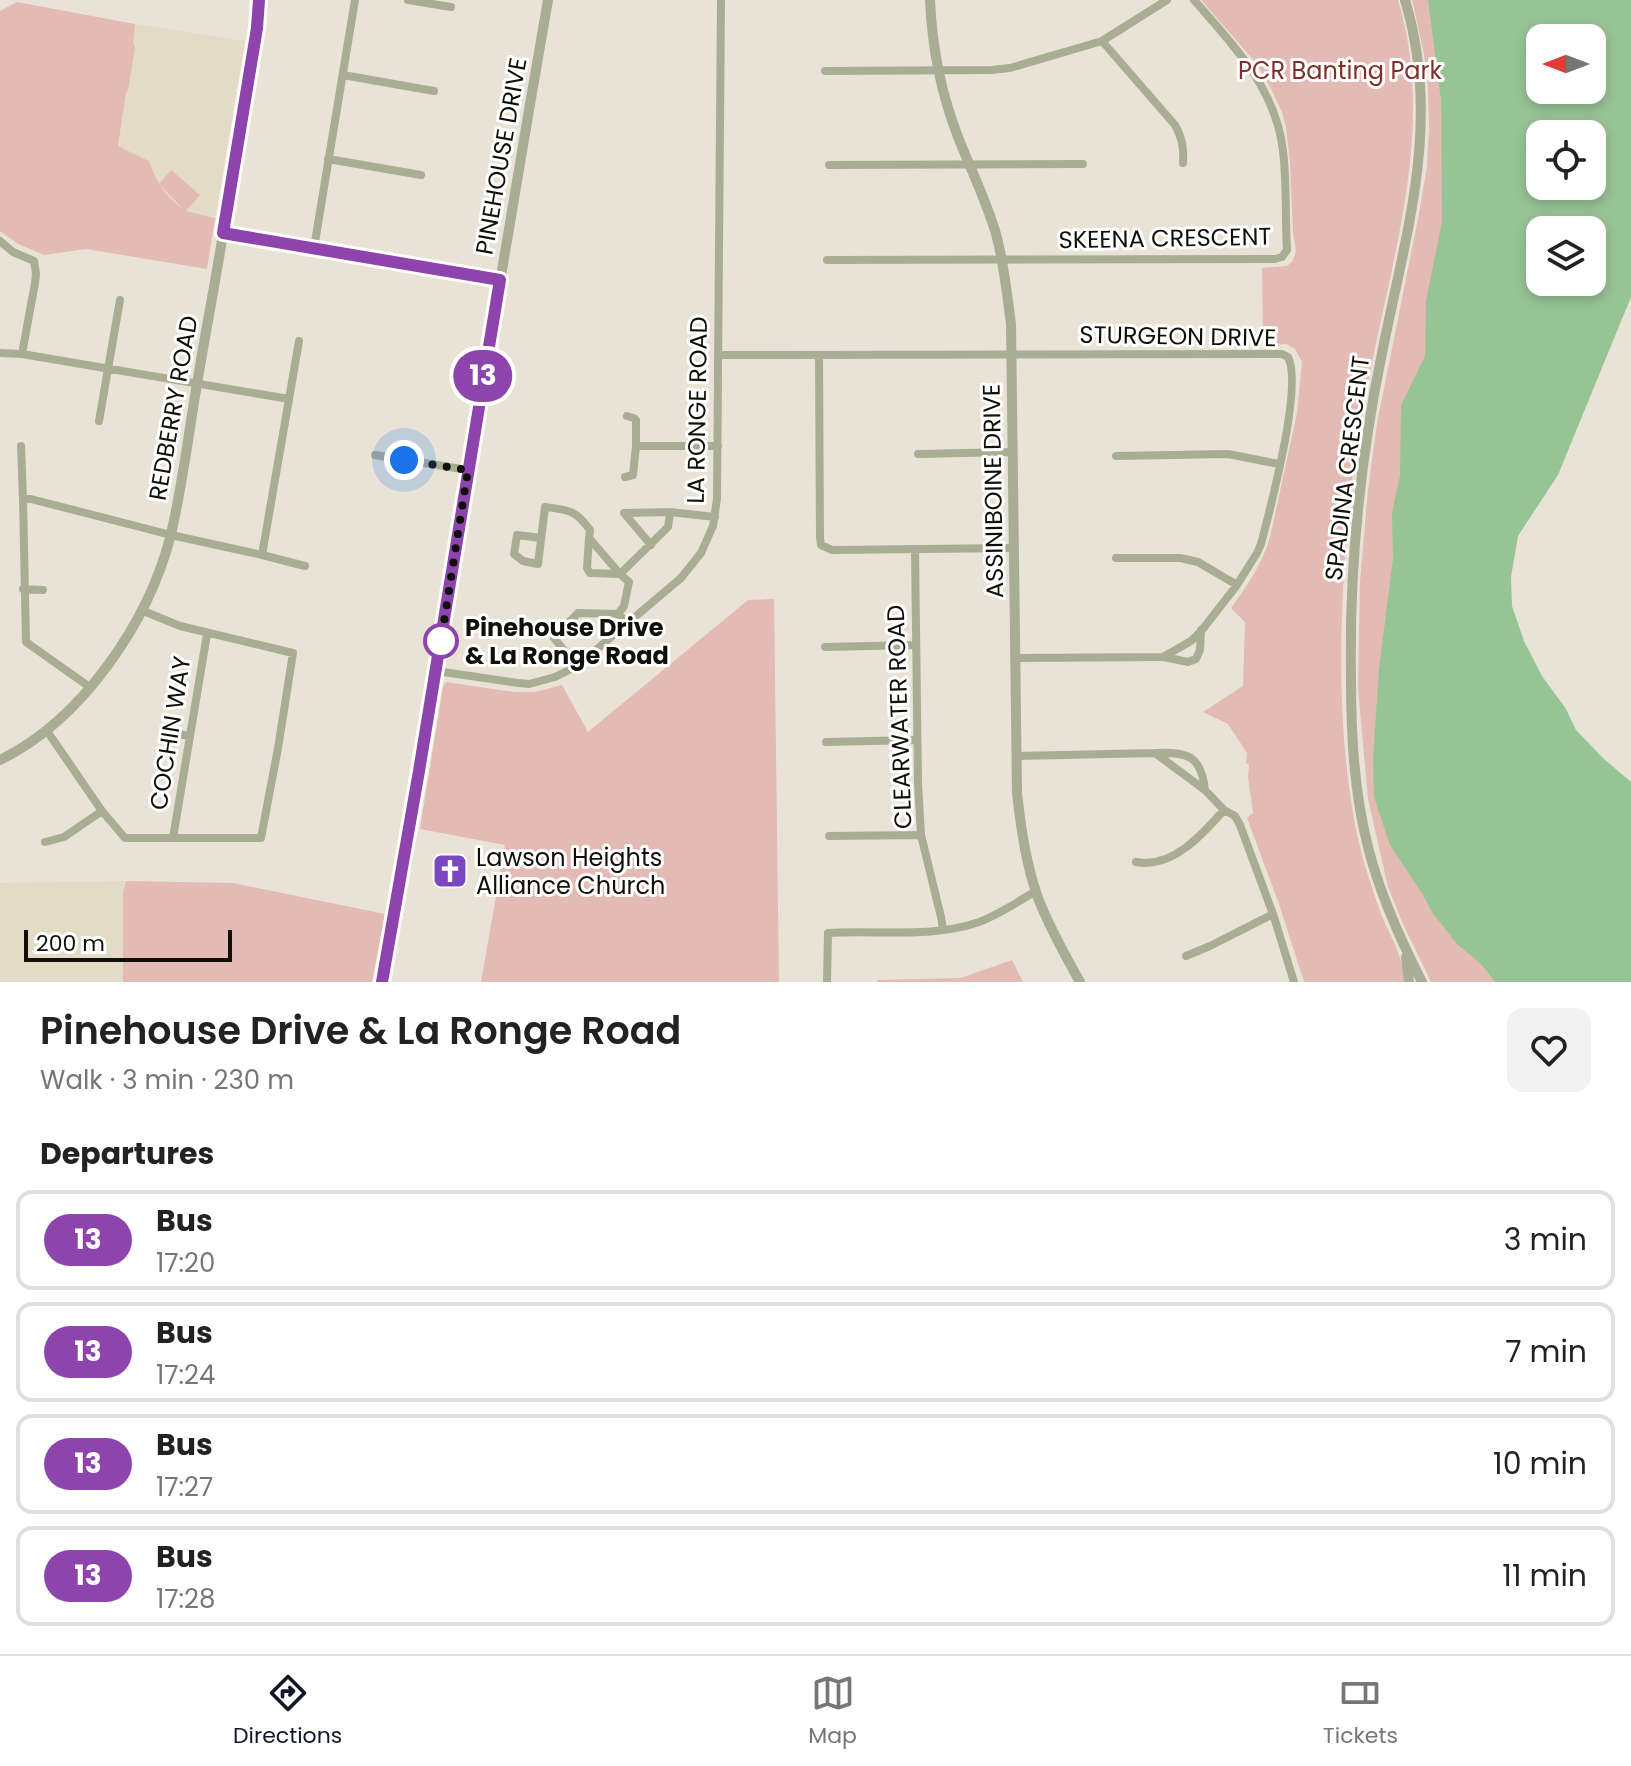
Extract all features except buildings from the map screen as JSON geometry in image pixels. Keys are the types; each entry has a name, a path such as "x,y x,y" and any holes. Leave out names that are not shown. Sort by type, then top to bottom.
{"street":[{"name":"REDBERRY ROAD","path":"0,760 47,731 91,688 134,626 171,535 257,28 259,0"},
{"path":"314,248 355,0"},
{"path":"408,0 451,7"},
{"name":"PINEHOUSE DRIVE","path":"382,982 548,0"},
{"name":"LA RONGE ROAD","path":"436,671 529,684 555,677 577,666 681,578 701,553 715,517 718,446 721,0"},
{"name":"ASSINIBOINE DRIVE","path":"930,0 932,37 939,70 957,135 986,204 1003,260 1011,324 1017,793 1022,834 1036,891 1080,982"},
{"path":"825,71 1010,68 1102,41 1167,0"},
{"name":"SKEENA CRESCENT","path":"1003,260 1275,259 1286,253 1283,149 1273,107 1249,65 1194,0"},
{"name":"SPADINA CRESCENT","path":"1405,0 1412,24 1420,86 1421,146 1414,196 1368,425 1357,505 1350,635 1354,760 1362,817 1375,872 1404,947 1422,982"},
{"path":"1102,41 1175,125 1181,136 1183,163"},
{"path":"343,75 434,91"},
{"path":"328,159 421,175"},
{"path":"829,165 1083,164"},
{"path":"223,233 500,280"},
{"path":"0,241 13,252 34,261 35,283 22,354"},
{"path":"827,260 1003,260"},
{"path":"99,421 120,300"},
{"path":"262,555 299,341"},
{"path":"0,353 22,354 289,399"},
{"path":"718,355 1011,355"},
{"path":"819,355 821,545 832,550 1013,548"},
{"name":"STURGEON DRIVE","path":"1011,355 1285,355 1291,361 1291,406 1261,544 1237,585 1202,630 1191,641 1163,657"},
{"path":"625,477 633,475 636,446 636,420 627,416"},
{"path":"21,446 26,642 91,688"},
{"path":"636,446 718,446"},
{"path":"918,454 1012,452"},
{"path":"1116,456 1228,454 1279,464"},
{"path":"375,455 468,470"},
{"path":"23,499 305,566"},
{"path":"541,538 545,507 570,510 580,516 590,530 587,568 590,573 620,574 668,527 670,512"},
{"path":"651,545 624,513 670,512 715,517"},
{"path":"589,538 629,582 624,606 618,614"},
{"name":"CLEARWATER ROAD","path":"915,549 921,835 943,930"},
{"path":"1116,558 1180,558 1198,562 1237,585"},
{"path":"23,589 43,590"},
{"path":"47,731 102,811 125,838 261,838 293,653 207,634 141,610"},
{"path":"577,666 554,638 578,613 618,614 628,623"},
{"name":"STURGEON DRIVE","path":"1015,658 1163,657 1188,662 1196,659 1200,650 1202,630"},
{"name":"COCHIN WAY","path":"173,838 207,634"},
{"path":"825,647 915,645"},
{"path":"170,733 190,736"},
{"path":"826,742 917,740"},
{"path":"1017,756 1175,752 1197,762 1203,774 1205,790"},
{"path":"1155,753 1235,816 1273,914 1294,982"},
{"path":"1136,862 1148,864 1178,853 1203,834 1224,810"},
{"path":"45,842 64,837 102,811"},
{"path":"829,836 921,835"},
{"path":"827,982 828,933 943,930 967,926 987,919 1036,891"},
{"path":"1186,956 1273,914"},
{"path":"1404,947 1409,982"}],"shaded area":[{"path":"1428,0 1631,0 1631,297 1558,475 1518,536 1511,577 1512,606 1524,641 1542,676 1566,709 1576,730 1631,782 1631,982 1495,982 1482,965 1457,944 1432,912 1390,845 1374,797 1373,758 1379,669 1393,558 1392,512 1400,476 1401,405 1425,356 1426,301 1442,222 1441,100"},
{"path":"135,24 245,41 215,218 185,211 157,184 149,161 118,147"},
{"path":"126,881 123,893 123,982 0,982 0,883"}],"green space":[{"name":"PCR Banting Park","path":"1201,0 1398,0 1408,45 1413,90 1408,179 1355,458 1341,639 1346,760 1358,839 1378,905 1399,955 1404,982 1304,982 1247,818 1253,813 1247,753 1228,724 1203,712 1243,686 1245,622 1231,608 1259,565 1270,537 1297,413 1302,362 1295,349 1286,344 1263,346 1262,268 1287,266 1296,251 1290,162 1282,112 1256,63"},
{"path":"1412,0 1432,0 1437,21 1503,982 1431,982 1388,887 1368,799 1358,689 1360,581 1368,490 1377,423 1427,166 1428,88"},
{"path":"17,2 135,24 135,47 118,146 149,161 159,184 171,170 200,195 186,211 215,218 207,269 86,249 44,255 18,244 0,231 0,11"},
{"path":"774,599 779,982 481,982 505,845 420,829 446,682 514,692 535,692 562,685 588,732 748,600"},
{"path":"126,881 233,883 385,914 372,982 123,982 123,893"},
{"path":"1012,960 1023,982 877,982 961,978"}],"bus line":[{"name":"13","path":"259,0 223,233 500,280 382,982"}],"place":[{"name":"Pinehouse Drive & La Ronge Road","path":"441,641"},
{"name":"Lawson Heights Alliance Church","path":"450,871"}],"route":[{"path":"404,460 468,470 441,641"}]}
